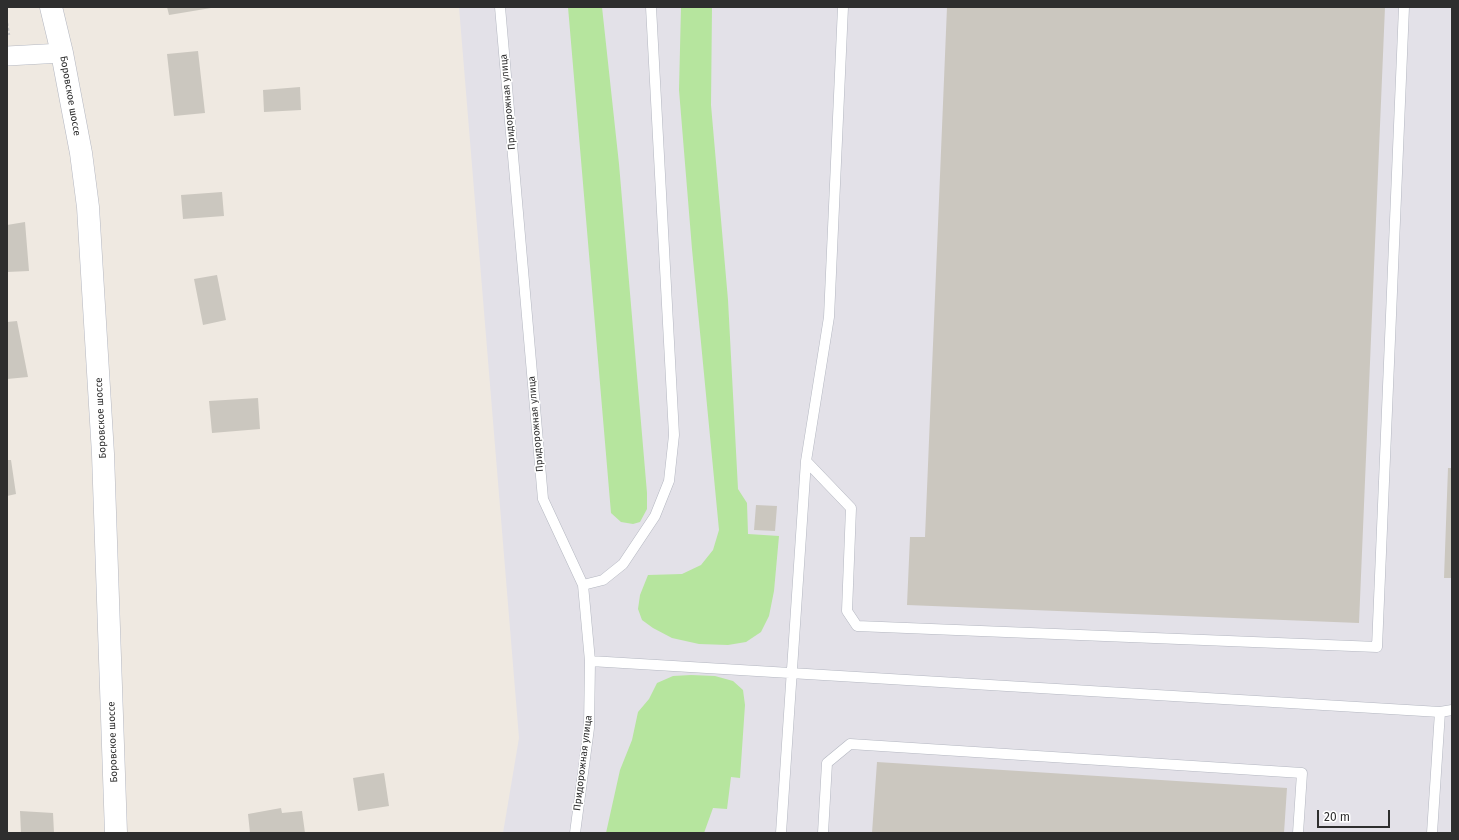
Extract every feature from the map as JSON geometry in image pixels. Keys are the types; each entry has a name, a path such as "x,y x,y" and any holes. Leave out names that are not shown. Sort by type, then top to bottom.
{"main road":[{"name":"Боровское шоссе","path":"51,7 62,53 81,153 88,207 103,454 116,833"}],"street":[{"path":"7,56 62,53"}],"lane":[{"name":"Придорожная улица","path":"500,7 542,499 583,585 590,661 589,728 575,833"},
{"path":"583,585 603,580 623,564 655,516 669,482 674,435 651,7"},
{"path":"781,833 806,461 829,317 843,7"},
{"path":"806,461 851,508 847,611 857,626 1377,647 1404,7"},
{"path":"590,661 1440,712 1452,710"},
{"path":"1432,833 1440,712"},
{"path":"823,833 827,764 850,744 1302,773 1298,833"}],"shaded area":[{"path":"459,7 1452,7 1452,833 503,833 519,738"}],"green space":[{"path":"568,7 602,7 619,164 647,493 647,509 640,522 633,524 621,522 611,513"},
{"path":"681,7 712,7 711,105 728,300 738,489 747,503 748,534 779,536 774,591 769,616 761,632 746,642 728,645 699,644 672,638 653,628 642,620 638,609 640,595 648,575 682,574 701,565 713,550 719,530 692,249 679,90"},
{"path":"673,676 715,676 733,681 743,690 745,705 740,778 731,777 727,809 713,808 704,833 606,833 620,770 632,740 638,712 649,699 657,683"}],"building":[{"path":"167,7 211,7 211,8 169,15"},
{"path":"947,7 1385,7 1359,623 907,605 910,537 925,537"},
{"path":"198,51 205,113 174,116 167,54"},
{"path":"300,87 301,110 264,112 263,90"},
{"path":"222,192 224,216 183,219 181,195"},
{"path":"25,222 29,271 7,272 7,225"},
{"path":"217,275 226,320 203,325 194,279"},
{"path":"17,321 28,377 7,379 7,322"},
{"path":"258,398 260,429 212,433 209,401"},
{"path":"7,460 11,460 16,494 7,496"},
{"path":"1448,468 1452,468 1452,578 1444,578"},
{"path":"756,505 777,506 775,531 754,530"},
{"path":"877,762 1287,788 1284,833 872,833"},
{"path":"384,773 389,806 358,811 353,778"},
{"path":"281,808 282,813 302,811 305,833 250,833 248,814"},
{"path":"20,811 53,813 54,833 21,833"}]}
